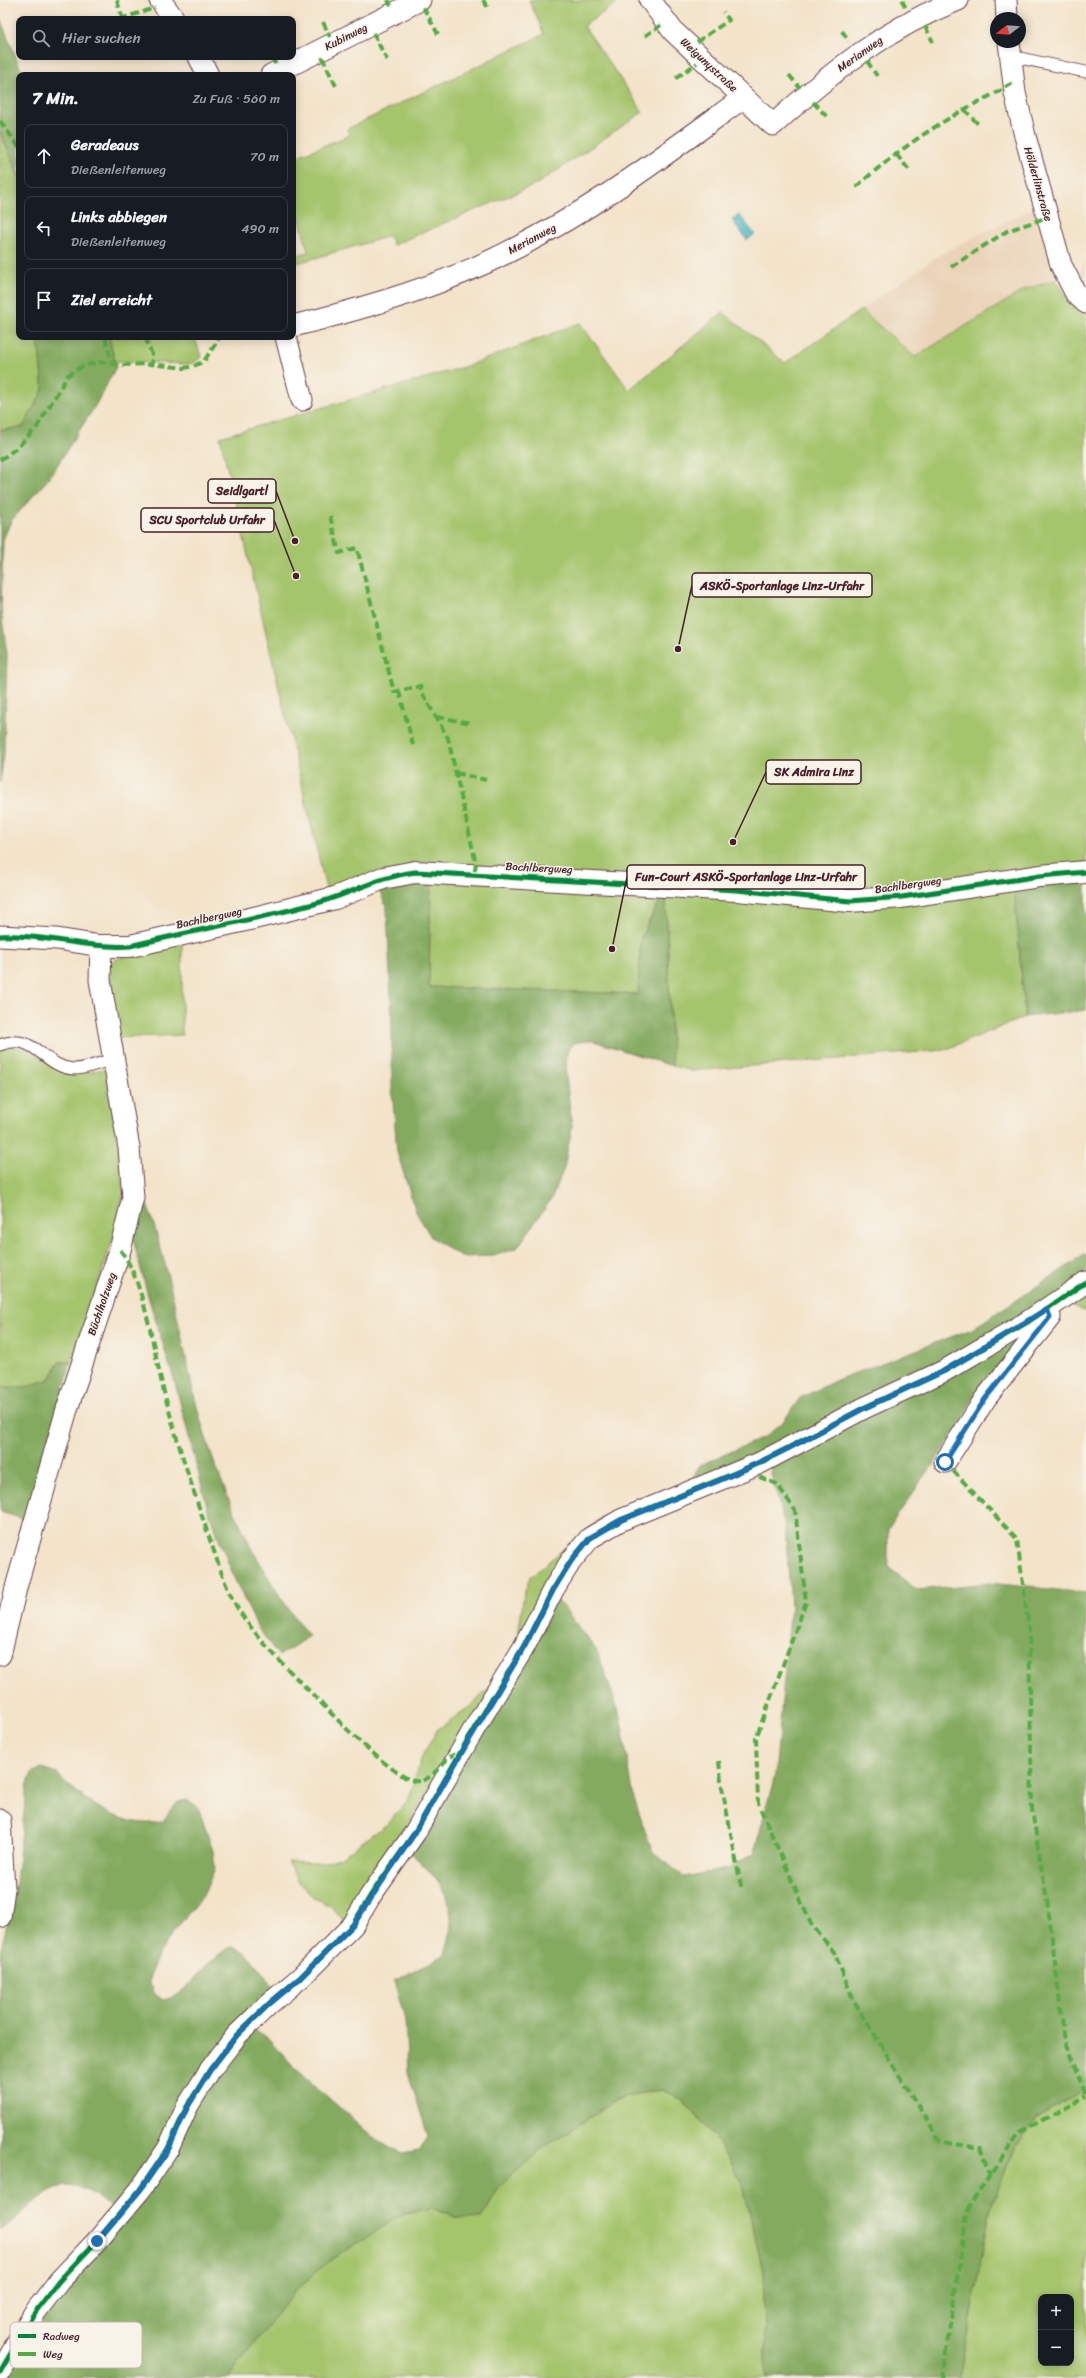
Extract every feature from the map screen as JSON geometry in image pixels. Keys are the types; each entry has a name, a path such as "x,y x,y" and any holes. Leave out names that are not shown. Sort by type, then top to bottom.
{"street":[{"path":"160,0 172,16"},
{"name":"Kubinweg","path":"277,72 420,0"},
{"name":"Weigunystraße","path":"650,0 673,31 773,125"},
{"name":"Merianweg","path":"773,125 849,60 913,20 958,0"},
{"path":"1006,0 1007,12"},
{"name":"Hölderlinstraße","path":"1009,49 1025,136 1061,265 1076,294 1086,303"},
{"path":"200,60 206,72"},
{"name":"Merianweg","path":"296,325 360,309 408,294 515,249 585,209 632,179 743,98"},
{"path":"287,340 302,400"},
{"name":"Bachlbergweg","path":"0,936 57,939 101,946 130,946 335,898 383,878 415,872 737,890 850,901 902,896 1002,881 1086,872"},
{"name":"Büchlholzweg","path":"0,1655 17,1584 67,1409 129,1220 133,1197 133,1177 100,980 101,946"},
{"path":"29,2322 59,2281 97,2241 140,2190 168,2150 187,2108 210,2070 232,2041 269,2004 300,1978 353,1925 414,1834 524,1647 553,1590 571,1561 590,1538 621,1520 723,1479 789,1448 864,1408 944,1371 1047,1309 1086,1282"},
{"path":"945,1462 985,1399 1050,1317 1047,1309"},
{"path":"0,1820 4,1868 0,1917"},
{"path":"0,2372 10,2355"}],"lane":[{"name":"Hölderlinstraße","path":"1009,49 1086,72"},
{"path":"0,1045 9,1041 22,1041 64,1067 75,1069 113,1059"}],"shaded area":[{"path":"1037,206 1056,280 1026,289 915,357 861,310 941,254"},
{"path":"1086,261 1086,290 1079,272"}],"green space":[{"path":"529,0 621,0 584,26 643,112 537,184 393,245 390,236 298,263 296,255 308,252 296,205 296,157 350,135 347,129 544,34"},
{"path":"0,18 22,72 16,72 16,170 0,131"},
{"path":"0,131 16,170 16,340 38,340 43,390 23,427 0,430"},
{"path":"1056,280 1066,296 1086,313 1086,862 1014,886 1025,1017 944,1050 692,1071 672,1066 666,899 660,899 641,937 638,994 428,987 431,866 327,893 220,437 467,366 580,323 629,390 723,312 785,363 861,310 915,357 1026,289"},
{"path":"38,340 110,340 116,367 95,406 49,478 11,521 3,540 1,610 7,655 4,754 0,782 0,430 23,427 43,390"},
{"path":"110,340 196,340 201,357 194,363 185,364 115,361"},
{"path":"431,880 429,987 638,994 641,937 661,899 666,899 672,1066 591,1040 574,1043 567,1052 566,1075 572,1127 564,1168 552,1198 517,1248 494,1256 461,1257 431,1237 416,1212 397,1152 392,1088 392,1025 387,909 378,887"},
{"path":"1086,880 1086,1010 1025,1017 1014,886"},
{"path":"182,940 182,1035 117,1038 109,966 116,959"},
{"path":"11,1046 25,1049 76,1074 105,1069 121,1162 124,1192 120,1216 71,1362 59,1362 50,1379 26,1387 0,1387 0,1050"},
{"path":"141,1188 159,1241 196,1403 215,1463 241,1526 256,1556 273,1585 309,1636 279,1656 258,1628 235,1580 208,1510 175,1383 148,1296 132,1235"},
{"path":"1086,1254 1086,1277 982,1344 695,1485 693,1478 700,1465 765,1437 782,1423 800,1398 837,1380 972,1329"},
{"path":"1086,1288 1086,1312 1069,1304"},
{"path":"1037,1322 1003,1366 974,1395 959,1427 888,1529 888,1567 917,1590 989,1583 1086,1593 1086,2087 1036,2120 1014,2150 991,2206 959,2378 767,2378 763,2271 743,2184 716,2139 682,2099 663,2090 623,2096 540,2150 498,2188 481,2218 454,2217 432,2208 404,2213 328,2262 291,2295 228,2378 2,2378 10,2362 10,2368 142,2368 142,2322 38,2322 251,2028 269,2039 297,2070 374,2138 403,2154 419,2151 428,2136 408,2072 405,2020 394,1981 445,1955 451,1921 450,1908 440,1884 420,1861 407,1849 555,1596 597,1651 620,1715 634,1799 652,1851 684,1877 728,1869 754,1853 775,1775 791,1606 785,1527 769,1465"},
{"path":"59,1362 71,1362 28,1520 0,1512 0,1387 26,1387 50,1379"},
{"path":"624,1510 600,1520 346,1923 330,1906 313,1897 299,1883 288,1862 321,1863 340,1858 386,1825 409,1799 422,1756 437,1730 473,1704 489,1688 512,1650 518,1636 524,1593 530,1577 602,1517"},
{"path":"42,1768 57,1774 82,1796 102,1810 137,1822 162,1822 178,1802 187,1800 198,1807 213,1851 215,1868 203,1896 174,1931 160,1952 150,1974 149,1984 155,1994 163,2000 173,1997 190,1984 213,1959 232,1947 246,1952 277,1991 182,2108 117,2212 95,2196 81,2189 71,2186 62,2187 54,2189 38,2199 0,2230 0,1953 15,1891 27,1786 32,1773"},
{"path":"1086,2087 1086,2378 959,2378 991,2206 1014,2150 1036,2120"},
{"path":"663,2090 682,2099 716,2139 743,2184 763,2271 767,2378 228,2378 291,2295 328,2262 404,2213 432,2208 454,2217 481,2218 498,2188 540,2150 623,2096"}],"water":[{"path":"739,215 755,234 747,240 732,220"}],"marked path":[{"path":"117,0 121,16"},
{"path":"388,0 391,6"},
{"path":"483,0 488,8"},
{"path":"902,0 906,9"},
{"path":"423,7 438,34"},
{"path":"130,16 155,8"},
{"path":"697,42 729,20 723,12"},
{"path":"323,22 330,37"},
{"path":"645,36 661,25"},
{"path":"925,26 933,42"},
{"path":"842,31 849,41"},
{"path":"373,33 387,60"},
{"path":"322,57 336,86"},
{"path":"274,60 276,65"},
{"path":"867,61 877,76"},
{"path":"676,78 697,63"},
{"path":"789,75 800,88"},
{"path":"856,187 905,147 923,135 958,113 1014,83"},
{"path":"813,102 829,119"},
{"path":"964,109 979,125"},
{"path":"0,121 16,143"},
{"path":"896,154 909,170"},
{"path":"951,267 1007,231 1048,217"},
{"path":"106,340 112,362"},
{"path":"146,340 153,357 151,364"},
{"path":"0,460 18,447 37,427 68,375 83,366 99,362 120,365 151,364 184,368 194,366 204,361 218,340"},
{"path":"330,516 339,553 357,548 394,692 420,686 422,693 448,738 476,864 474,875"},
{"path":"399,691 413,745"},
{"path":"437,717 471,723"},
{"path":"456,773 486,780"},
{"path":"120,1250 129,1263 143,1301 172,1420 210,1540 232,1598 242,1615 262,1641 337,1719 370,1751 395,1771 406,1778 414,1781 421,1781 433,1774 449,1758 459,1754"},
{"path":"945,1462 1017,1539 1029,1630 1032,1810 1048,1907 1065,2042 1086,2096"},
{"path":"759,1477 777,1484 795,1510 806,1602 756,1738 758,1803 811,1924 834,1952 854,2001 940,2142 981,2148 991,2175"},
{"path":"719,1761 721,1782 742,1891"},
{"path":"942,2378 968,2208 1020,2132 1086,2096"}],"cycle path":[{"path":"0,936 33,937 98,945 130,946 314,904 388,878 415,872 737,890 850,901 902,897 1040,876 1086,872"},
{"path":"29,2322 59,2281 97,2241 140,2190 168,2149 187,2107 210,2070 237,2035 269,2004 300,1978 353,1925 371,1895 414,1834 474,1729 524,1647 553,1590 571,1561 590,1538 621,1520 760,1463 864,1408 944,1371 1029,1321 1086,1282"},
{"path":"0,2372 10,2355"}],"place":[{"name":"Seidlgartl","path":"295,541"},
{"name":"SCU Sportclub Urfahr","path":"296,576"},
{"name":"ASKÖ-Sportanlage Linz-Urfahr","path":"678,649"},
{"name":"SK Admira Linz","path":"733,842"},
{"name":"Fun-Court ASKÖ-Sportanlage Linz-Urfahr","path":"612,949"}],"route":[{"path":"97,2241 140,2190 168,2150 187,2108 210,2070 237,2035 269,2004 300,1978 353,1925 371,1895 414,1834 474,1728 524,1647 553,1590 571,1561 590,1538 604,1528 621,1520 760,1463 864,1408 944,1371 1047,1309 1050,1317 985,1399 945,1462"}]}
